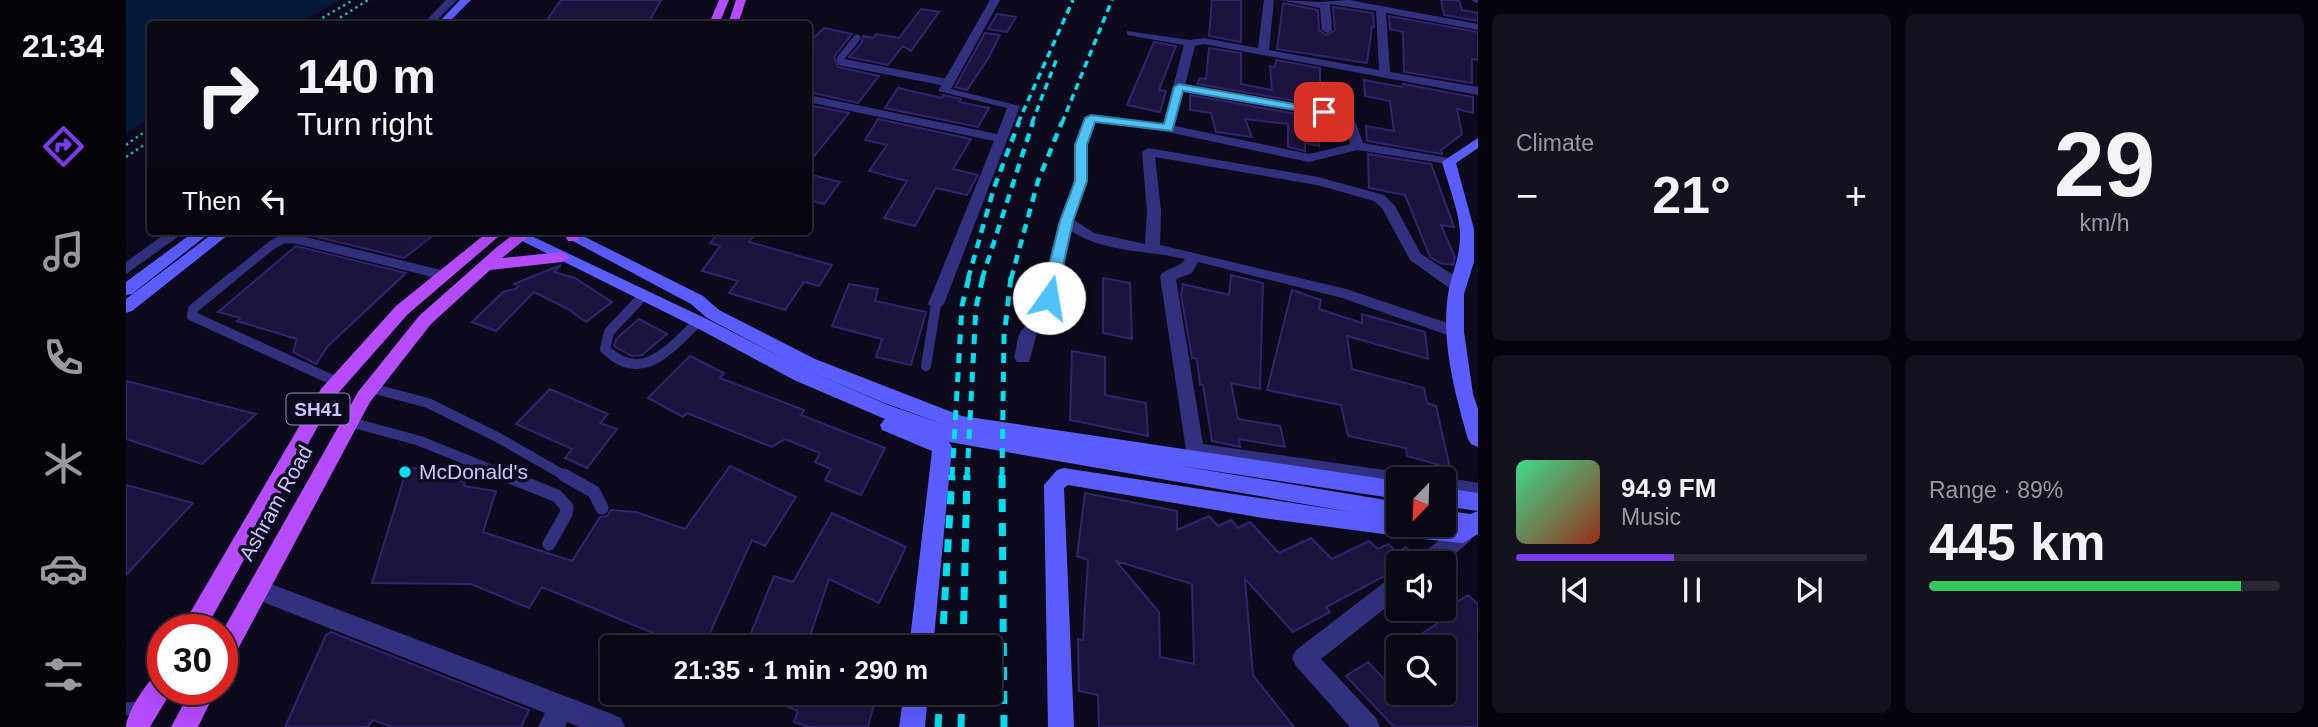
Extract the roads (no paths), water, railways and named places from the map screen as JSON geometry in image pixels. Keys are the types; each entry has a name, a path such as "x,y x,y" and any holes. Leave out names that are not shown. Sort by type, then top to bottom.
{"main road":[{"path":"716,21 724,0"},
{"path":"734,21 741,0"},
{"name":"Ashram Road","path":"201,614 327,394 402,310 493,235"},
{"name":"Ashram Road","path":"238,627 371,388 425,320 517,235"},
{"path":"485,265 562,257"},
{"path":"184,727 196,705"}],"street":[{"path":"441,20 452,0"},
{"path":"455,19 466,0"},
{"path":"441,20 455,19 480,0"},
{"path":"936,304 1014,106 944,91 995,0"},
{"path":"1263,52 1269,0"},
{"path":"1285,0 1326,6"},
{"path":"1327,30 1325,2 1333,0 1478,27"},
{"path":"1381,10 1385,74"},
{"path":"1131,33 1190,43 1204,41 1478,92"},
{"path":"1168,128 1190,43"},
{"path":"1179,87 1348,116 1357,146"},
{"path":"812,98 1002,139"},
{"path":"1023,357 1029,330 1043,324 1066,221 1081,181 1081,145 1091,118 1168,128 1309,159 1357,146 1449,162 1478,142"},
{"path":"1152,249 1154,211 1148,152 1318,181 1379,198 1388,206 1415,257 1458,286"},
{"path":"1449,162 1473,232 1455,294 1456,332 1464,394 1478,439"},
{"path":"1066,221 1089,236 1194,257 1346,294 1456,332"},
{"path":"126,307 221,235"},
{"path":"523,235 562,257 701,323 800,376 957,438 1386,509"},
{"path":"574,235 697,300 713,314 810,364 888,397 961,423 1386,489"},
{"path":"126,269 177,239"},
{"path":"126,290 177,239"},
{"path":"1194,257 1187,269 1168,276 1194,451 1386,478"},
{"path":"701,323 711,340 801,387 942,447 922,635"},
{"path":"1061,727 1054,485 1064,476 1293,516 1473,526"},
{"path":"1456,488 1478,492"},
{"path":"1456,499 1478,502"},
{"path":"1442,551 1473,526"},
{"path":"258,590 556,717 612,727"},
{"path":"1367,727 1304,658 1386,594"},
{"path":"912,727 915,705"}],"lane":[{"path":"858,38 841,62 949,83"},
{"path":"337,382 199,320 192,316 193,309 283,239 295,239 443,275"},
{"path":"643,296 609,332 605,349 618,360 635,366 651,362 701,323"},
{"path":"926,366 936,304"},
{"path":"371,388 428,403 499,438 594,492 602,508"},
{"path":"350,422 421,442 557,496 567,507 566,514 550,544"}],"water":[{"path":"126,0 340,0 303,21 147,21 147,120 126,134"}],"railway":[{"path":"1018,123 1073,0"},
{"path":"1062,123 1112,0"},
{"path":"1032,123 1057,58"},
{"path":"968,279 994,188 1019,122"},
{"path":"982,279 1033,122"},
{"path":"1011,279 1038,181 1062,122"},
{"path":"952,477 962,306 969,277"},
{"path":"967,477 976,307 983,277"},
{"path":"1002,476 1004,337 1011,277"},
{"path":"943,635 952,475"},
{"path":"963,635 967,475"},
{"path":"1002,476 1004,727"},
{"path":"938,727 939,705"},
{"path":"961,727 962,705"}],"place":[{"name":"McDonald's","path":"405,472"}]}
